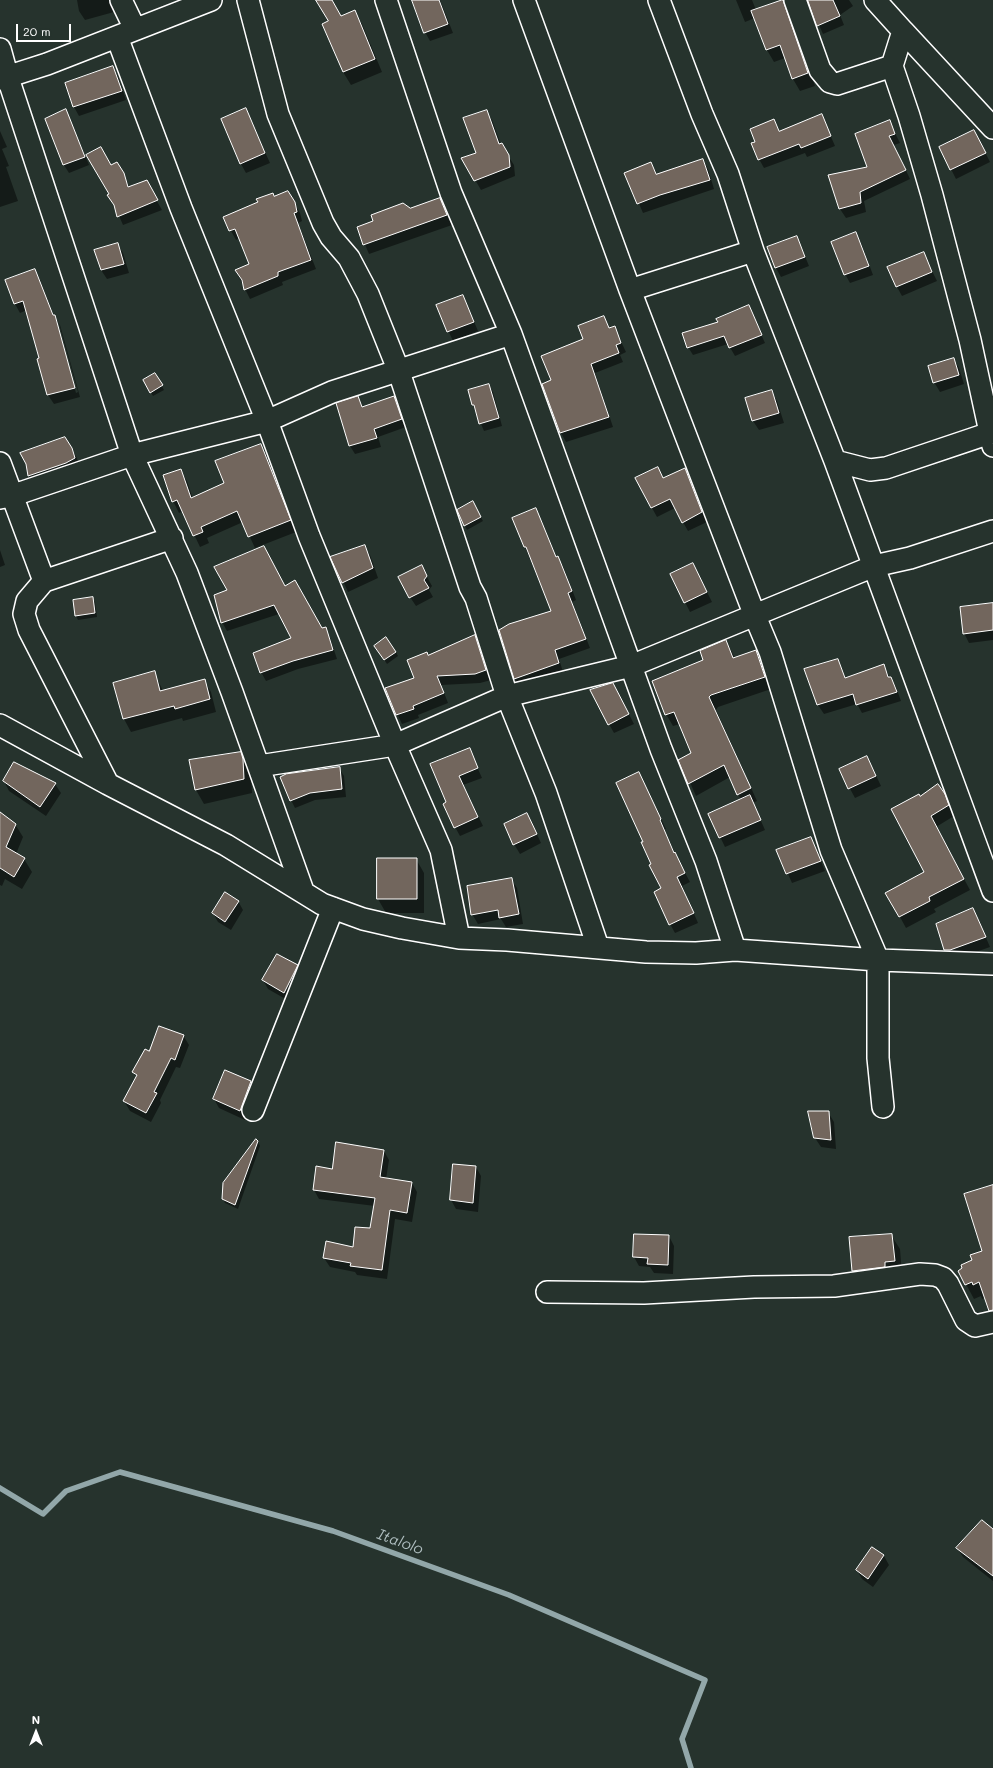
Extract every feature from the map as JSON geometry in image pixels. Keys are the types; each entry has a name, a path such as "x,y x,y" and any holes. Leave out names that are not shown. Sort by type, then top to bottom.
{"street":[{"path":"121,0 126,33 210,282 266,421 309,536 395,745 441,850 459,938"},
{"path":"4,78 211,0"},
{"path":"248,0 278,114 323,224 331,237 349,258 363,282 398,369 470,586 476,598 507,696 546,793 598,947"},
{"path":"386,0 451,193 511,334 661,748 706,861 735,950"},
{"path":"524,0 630,290 770,652 830,850 878,960 878,1058 883,1107"},
{"path":"659,0 702,114 728,174 753,251 835,461 993,891"},
{"path":"795,0 820,70 830,82 837,84 892,66"},
{"path":"875,0 993,128"},
{"path":"835,461 870,470 886,468 992,439 987,395 970,340 932,195 909,116 892,66 903,31"},
{"path":"0,48 4,78 132,455 188,573 224,669 303,891"},
{"path":"630,290 753,251"},
{"path":"6,497 132,455 266,421 332,392 398,369 511,334"},
{"path":"0,463 6,497 44,581"},
{"path":"259,766 395,745 507,696 631,666 755,616 836,580 874,566 910,558 993,531"},
{"path":"108,784 29,630 24,614 27,601 44,581 172,538"},
{"path":"0,725 108,784 226,844 322,904 369,920 402,928 459,938 507,940 667,952 696,953 735,950 878,960 993,964"},
{"path":"253,1110 333,908"},
{"path":"548,1292 644,1293 754,1287 834,1286 920,1274 935,1275 943,1278 948,1284 966,1320 975,1326 993,1322"}],"building":[{"path":"316,0 332,0 341,16 355,10 375,59 343,72 322,24 328,21"},
{"path":"412,0 439,0 448,24 424,33"},
{"path":"782,0 808,73 792,79 780,45 766,50 751,11"},
{"path":"808,0 833,0 840,16 817,26"},
{"path":"113,66 122,91 73,107 65,83"},
{"path":"246,108 265,153 240,164 221,119"},
{"path":"66,109 85,157 63,165 45,119"},
{"path":"487,110 499,144 502,143 509,155 510,167 474,181 461,158 476,153 463,118"},
{"path":"822,114 831,136 801,148 799,144 758,160 751,143 755,142 750,129 774,119 779,131"},
{"path":"890,120 895,134 889,136 906,170 860,192 861,203 839,209 828,175 867,167 855,134"},
{"path":"974,130 986,153 950,170 939,147"},
{"path":"101,147 111,165 117,162 124,173 128,187 147,180 158,200 117,217 114,205 107,195 109,194 86,155"},
{"path":"703,159 710,180 660,195 637,204 624,173 651,162 656,174"},
{"path":"288,191 295,202 297,212 294,213 311,260 278,272 278,276 244,290 242,280 235,270 249,264 235,229 229,231 223,217 258,202 256,199 273,193 274,196"},
{"path":"440,198 447,215 363,245 357,227 373,221 371,215 403,203 410,208"},
{"path":"856,232 869,266 844,275 831,242"},
{"path":"797,236 805,257 775,268 767,247"},
{"path":"118,243 124,264 101,270 94,250"},
{"path":"924,252 932,272 896,287 887,267"},
{"path":"35,269 53,315 55,315 75,388 47,395 37,359 39,358 23,301 14,304 5,280"},
{"path":"463,295 474,322 447,332 436,305"},
{"path":"749,305 762,335 729,348 724,336 687,348 682,333 718,322 716,319"},
{"path":"604,316 609,328 615,326 621,343 616,345 619,353 591,364 609,417 560,433 542,384 551,380 541,356 583,339 578,326"},
{"path":"954,358 959,375 933,383 928,366"},
{"path":"155,373 163,385 150,393 143,380"},
{"path":"489,384 499,418 479,424 468,390"},
{"path":"772,390 779,413 752,421 745,398"},
{"path":"358,396 362,407 394,396 402,419 374,429 377,438 349,446 336,403"},
{"path":"65,437 72,448 75,458 66,463 28,476 26,464 20,453"},
{"path":"261,444 291,520 248,537 237,511 201,527 203,532 193,536 177,500 172,502 163,475 181,469 191,498 224,483 215,461"},
{"path":"658,467 663,478 685,468 702,512 682,523 670,499 651,508 635,478"},
{"path":"473,501 481,517 464,526 457,510"},
{"path":"536,508 572,591 568,593 586,639 555,650 559,663 514,679 499,630 509,624 551,611 526,547 524,547 512,518"},
{"path":"365,545 373,568 342,583 330,557"},
{"path":"264,546 285,586 295,580 322,628 326,627 333,650 293,661 260,673 253,653 291,638 274,605 221,623 214,595 227,590 214,567"},
{"path":"693,563 707,592 684,603 670,574"},
{"path":"422,565 427,576 424,580 429,588 409,598 398,577"},
{"path":"93,597 95,613 75,616 73,600"},
{"path":"993,603 993,630 963,634 960,607"},
{"path":"475,635 486,670 475,674 437,676 444,693 413,706 414,709 396,715 385,688 414,678 407,660 427,652 428,655"},
{"path":"386,637 396,652 384,660 374,646"},
{"path":"726,640 733,658 756,650 765,677 711,695 709,697 751,788 737,795 724,765 688,784 678,760 691,753 674,712 665,715 652,681 703,660 700,651"},
{"path":"838,659 845,678 884,664 888,677 891,677 897,692 856,705 853,694 817,705 804,669"},
{"path":"155,671 160,691 205,679 210,699 175,709 174,706 123,719 113,683"},
{"path":"613,683 629,714 608,725 590,690"},
{"path":"470,748 478,768 459,776 478,817 454,828 443,804 446,802 430,764"},
{"path":"241,752 243,759 244,779 195,790 189,760"},
{"path":"867,756 876,776 848,789 839,769"},
{"path":"14,762 56,783 40,807 3,781"},
{"path":"340,767 342,789 310,793 290,801 280,777 286,774"},
{"path":"639,772 661,819 660,820 674,853 675,852 685,873 677,877 694,913 669,925 654,892 661,888 649,865 651,864 641,842 643,842 616,783"},
{"path":"938,784 945,794 949,805 931,816 964,879 929,897 930,901 899,917 885,893 924,872 891,809 919,794 920,796"},
{"path":"750,795 761,820 719,838 708,814"},
{"path":"0,812 16,824 6,847 25,858 14,877 0,868"},
{"path":"527,813 537,834 513,845 504,824"},
{"path":"811,837 821,861 786,874 776,850"},
{"path":"377,858 417,858 417,899 377,899"},
{"path":"512,878 519,914 499,918 498,910 471,915 467,886"},
{"path":"225,892 239,901 225,922 212,913"},
{"path":"973,908 986,937 950,950 944,950 936,924"},
{"path":"277,954 298,965 284,993 262,980"},
{"path":"159,1026 184,1035 175,1060 171,1058 154,1092 157,1093 146,1113 123,1101 137,1075 132,1072 145,1049 149,1051"},
{"path":"225,1070 251,1081 240,1111 213,1099"},
{"path":"808,1111 829,1111 831,1140 814,1138"},
{"path":"256,1139 258,1141 235,1205 222,1199 223,1183"},
{"path":"336,1142 384,1150 380,1177 412,1182 407,1213 390,1210 382,1270 350,1266 351,1263 323,1258 326,1241 353,1247 355,1227 370,1228 375,1198 313,1190 316,1166 332,1169"},
{"path":"453,1164 476,1166 473,1203 450,1200"},
{"path":"993,1185 993,1310 989,1311 979,1282 973,1285 972,1282 965,1285 958,1271 962,1268 961,1265 972,1260 970,1255 982,1251 964,1194"},
{"path":"634,1234 669,1235 668,1265 647,1264 648,1258 633,1257"},
{"path":"892,1234 895,1261 885,1262 885,1267 852,1271 849,1237"},
{"path":"982,1520 993,1529 993,1576 956,1548"},
{"path":"872,1547 884,1555 868,1579 856,1570"}],"waterway":[{"name":"Italolo","path":"0,1488 43,1514 66,1491 120,1472 333,1531 509,1595 705,1680 682,1739 691,1768"}]}
